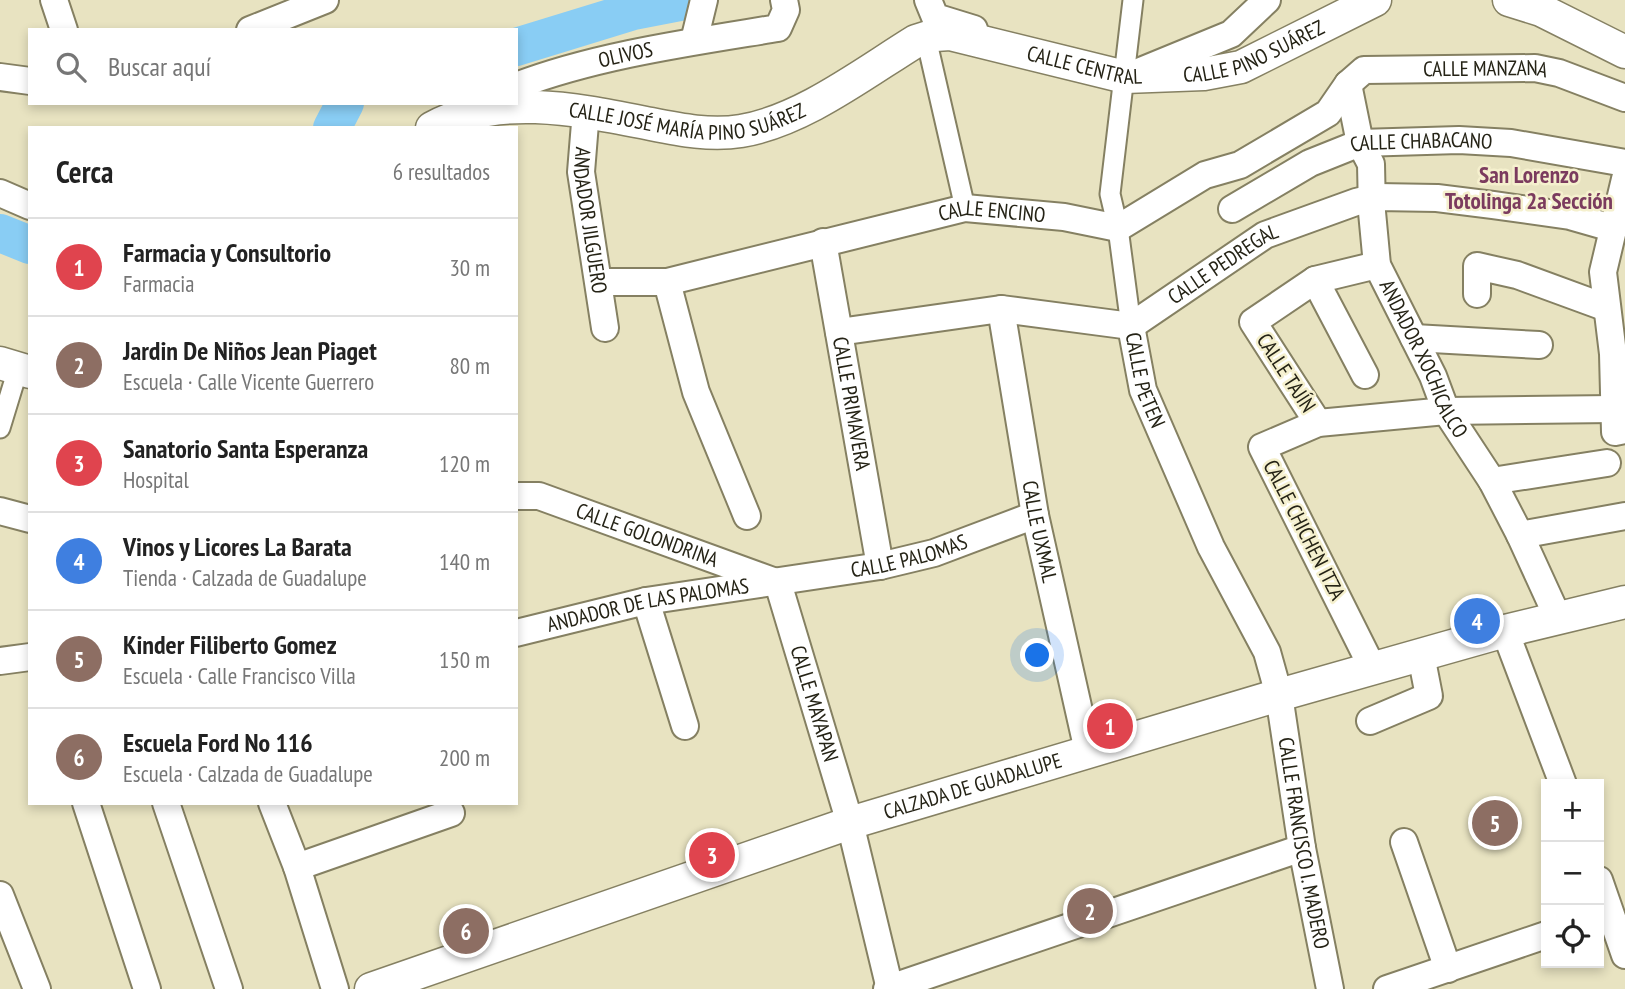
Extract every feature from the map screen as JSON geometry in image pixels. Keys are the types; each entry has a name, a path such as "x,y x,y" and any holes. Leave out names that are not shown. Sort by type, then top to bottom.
{"street":[{"path":"54,0 63,28"},
{"path":"694,41 704,0"},
{"name":"OLIVOS","path":"518,85 552,72 694,41 778,28 786,10 784,0"},
{"path":"928,0 935,17 993,37 1003,48"},
{"name":"CALLE PETEN","path":"1133,0 1110,194 1118,228 1143,390 1210,547 1267,652 1279,695"},
{"name":"CALLE CENTRAL","path":"926,38 950,34 1125,77 1231,34 1267,0"},
{"name":"CALLE PINO SUÁREZ","path":"1125,77 1204,74 1241,67 1280,50 1375,0"},
{"path":"1509,0 1541,10 1625,52"},
{"path":"255,28 321,1"},
{"path":"926,38 965,208"},
{"name":"CALLE JOSÉ MARÍA PINO SUÁREZ","path":"436,126 483,107 549,107 586,111 688,131 740,132 766,126 798,113 926,38"},
{"name":"CALLE MANZANA","path":"1348,84 1364,70 1535,68 1559,73 1625,98"},
{"path":"0,77 28,81"},
{"path":"1118,228 1205,175 1241,165 1328,113 1348,84"},
{"name":"ANDADOR XOCHICALCO","path":"1348,84 1360,143 1371,164 1377,265 1433,376 1446,411 1492,481 1558,618"},
{"name":"ANDADOR JILGUERO","path":"586,111 581,172 605,328"},
{"name":"CALLE CHABACANO","path":"1232,209 1310,163 1360,143 1459,140 1511,142 1625,163"},
{"path":"1618,424 1619,351 1607,308 1603,272 1625,179"},
{"path":"0,193 28,205"},
{"name":"CALLE PEDREGAL","path":"1131,326 1265,235 1372,199 1437,198 1570,216 1612,228"},
{"name":"CALLE ENCINO","path":"599,282 667,282 965,208 1064,217 1118,228"},
{"name":"CALLE PRIMAVERA","path":"823,242 880,566"},
{"path":"1365,375 1315,281 1377,265"},
{"path":"1477,294 1477,266 1517,275 1607,308"},
{"name":"CALLE TAJÍN","path":"1315,281 1253,322 1318,423"},
{"path":"667,282 696,393 747,516"},
{"path":"839,331 1001,309 1131,326"},
{"name":"CALLE UXMAL","path":"1001,309 1035,515 1088,751"},
{"path":"1414,338 1538,345"},
{"path":"0,428 16,368"},
{"name":"CALLE CHICHEN ITZA","path":"1373,669 1262,447 1318,423 1446,411 1618,424"},
{"path":"1492,481 1607,463"},
{"name":"CALLE GOLONDRINA","path":"518,496 539,496 778,583"},
{"path":"0,512 28,519"},
{"name":"CALLE PALOMAS","path":"778,583 854,568 880,566 934,553 1035,515"},
{"path":"1520,535 1625,516"},
{"name":"ANDADOR DE LAS PALOMAS","path":"518,633 646,601 778,583"},
{"name":"CALLE MAYAPAN","path":"778,583 850,823 889,989"},
{"path":"646,601 684,726"},
{"name":"CALZADA DE GUADALUPE","path":"371,989 850,823 1279,695 1505,631 1625,602"},
{"path":"1505,631 1561,779"},
{"path":"1370,721 1429,696 1421,655"},
{"path":"0,661 28,657"},
{"name":"CALLE FRANCISCO I. MADERO","path":"1279,695 1302,849 1331,989"},
{"path":"87,805 147,989"},
{"path":"167,805 229,989"},
{"path":"273,805 297,867 335,989"},
{"path":"297,867 451,813"},
{"path":"1404,842 1448,969"},
{"path":"889,989 1302,849"},
{"path":"1604,893 1625,955"},
{"path":"0,895 37,989"},
{"path":"1387,989 1541,937"}],"waterway":[{"path":"518,46 633,11 690,0"},
{"path":"333,126 344,105"},
{"path":"0,233 28,244"}],"place":[{"name":"Vinos y Licores La Barata","path":"1477,621"},
{"name":"Farmacia y Consultorio","path":"1110,726"},
{"name":"Kinder Filiberto Gomez","path":"1495,823"},
{"name":"Sanatorio Santa Esperanza","path":"712,855"},
{"name":"Jardin De Niños Jean Piaget","path":"1090,911"},
{"name":"Escuela Ford No 116","path":"466,931"}],"district":[{"name":"San Lorenzo Totolinga 2a Sección","path":"1529,188"}]}
